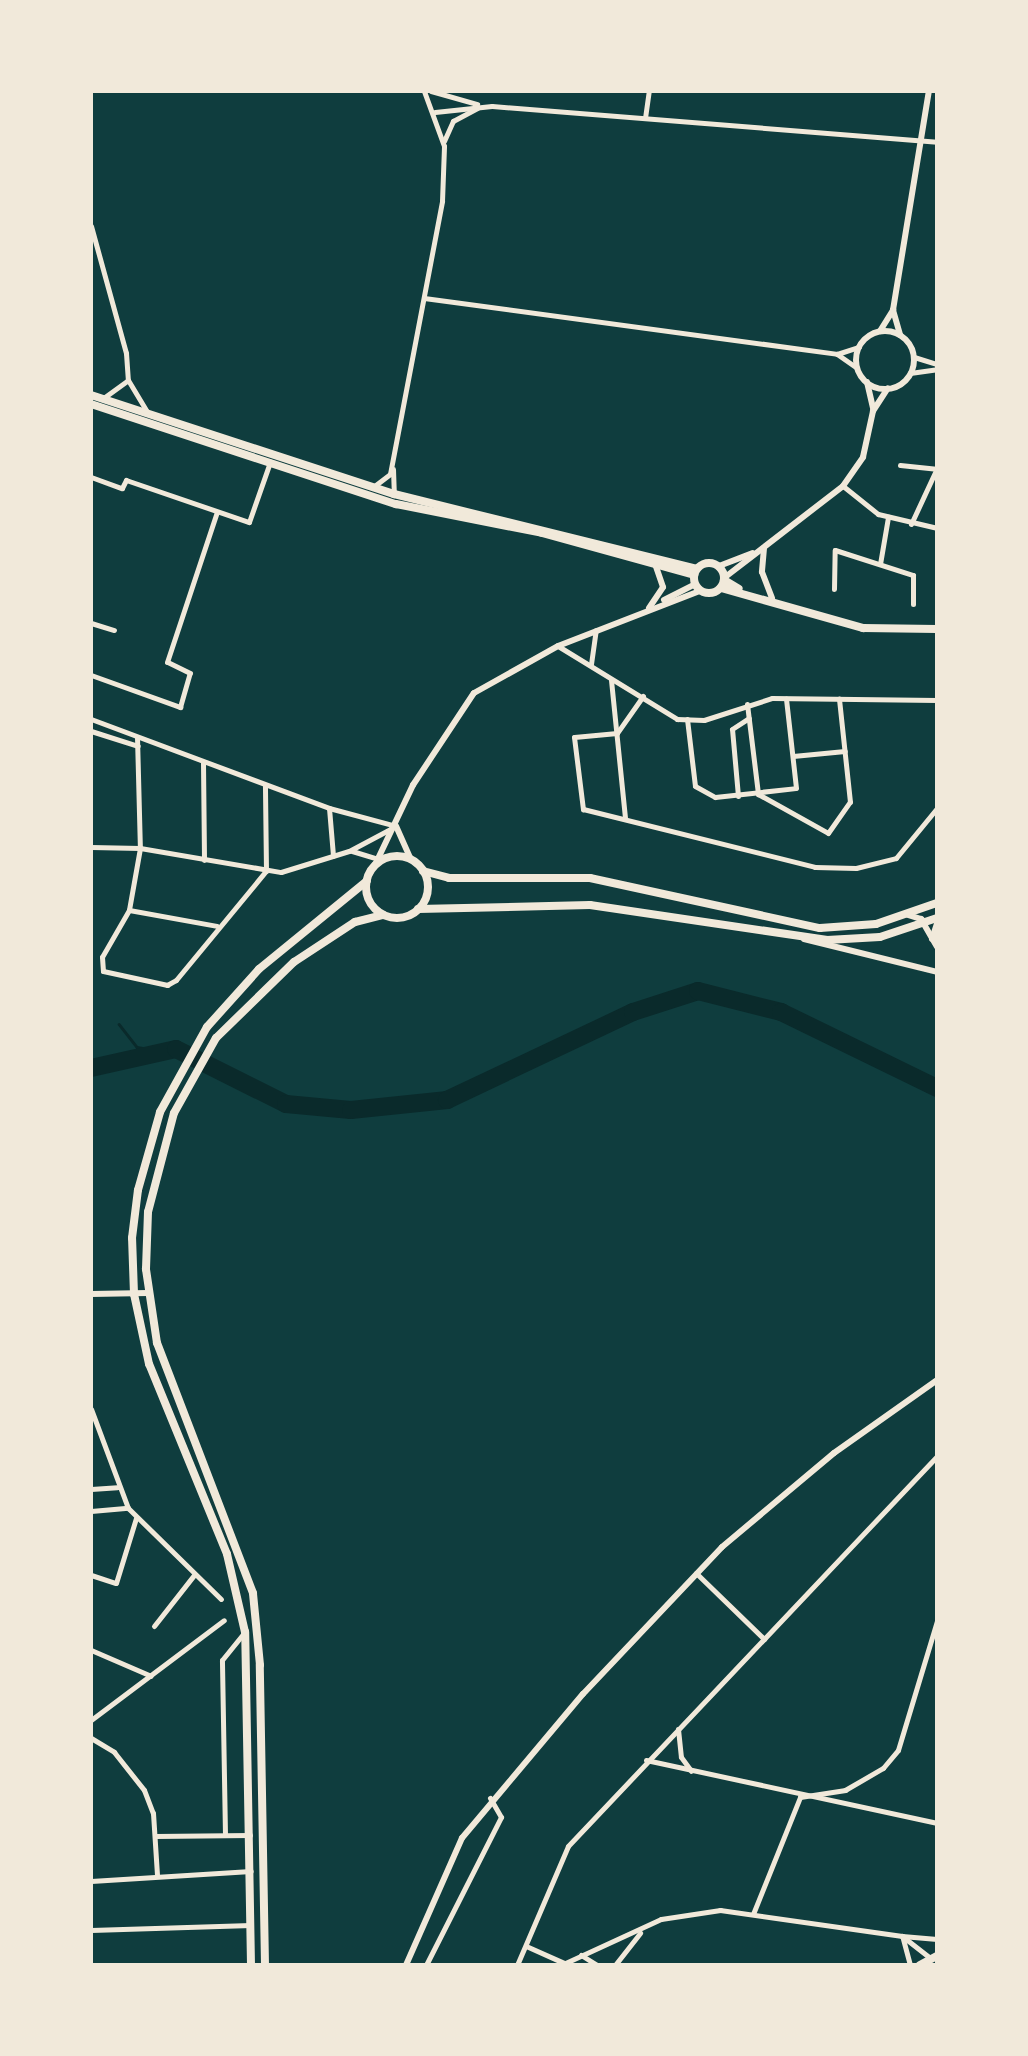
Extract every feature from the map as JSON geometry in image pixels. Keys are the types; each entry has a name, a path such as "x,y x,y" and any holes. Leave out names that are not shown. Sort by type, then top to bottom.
{"main road":[{"path":"91,395 372,488 382,496 394,494 504,520 696,579 723,582 864,623 937,626"},
{"path":"91,404 382,496 653,562 696,579"},
{"path":"494,524 504,520"},
{"path":"696,579 719,566 723,582"},
{"path":"723,582 863,628 937,626"},
{"path":"251,1965 245,1632 227,1554 149,1364 134,1294 138,1191 179,1074 206,1027 259,969 367,881 377,862 393,856 411,859 423,871 428,888 418,908"},
{"path":"423,871 449,878 590,878 803,927 860,927 908,915 937,903"},
{"path":"367,881 368,897 383,915"},
{"path":"265,1965 261,1678 253,1592 169,1382 148,1293 152,1189 190,1081 216,1038 294,962 355,922 383,915 400,918 418,908 590,905 802,938 865,939 924,924 937,918"},
{"path":"919,1965 934,1957"}],"street":[{"path":"382,496 390,474 442,201 443,144 435,112 424,91"},
{"path":"431,91 483,106"},
{"path":"645,118 649,91"},
{"path":"424,298 837,354 859,347 880,331 893,310 929,91"},
{"path":"435,112 483,106 937,142"},
{"path":"443,144 453,121 483,106"},
{"path":"91,226 128,380 148,413 134,418"},
{"path":"893,310 900,335 914,357 937,367"},
{"path":"880,331 900,335"},
{"path":"857,368 859,347"},
{"path":"837,354 857,368 866,382 873,411"},
{"path":"910,373 914,357"},
{"path":"723,582 843,486 863,457 873,411 888,388 910,373 937,367"},
{"path":"107,410 102,399 128,380"},
{"path":"866,382 888,388"},
{"path":"393,459 394,494"},
{"path":"91,477 121,488 126,480 249,522 270,462"},
{"path":"900,465 937,469 911,524"},
{"path":"372,488 390,474"},
{"path":"843,486 888,517 937,528"},
{"path":"91,675 180,707 190,673 167,662 217,512"},
{"path":"880,564 888,517"},
{"path":"719,566 764,548"},
{"path":"764,548 762,572 772,598"},
{"path":"834,589 835,550 913,575 913,604"},
{"path":"647,610 663,587 653,562"},
{"path":"349,851 377,862 461,707 496,677 558,646 647,610 696,579"},
{"path":"91,622 114,630"},
{"path":"591,664 596,630"},
{"path":"558,646 591,664 611,680 687,719 704,720 747,705 786,698 937,700"},
{"path":"611,680 625,817"},
{"path":"643,696 617,733 574,737 583,810 625,817 815,867 856,868 896,858 937,808"},
{"path":"687,719 695,786 715,797 796,788 786,698"},
{"path":"758,794 828,833 850,802 839,699"},
{"path":"747,705 758,794"},
{"path":"738,796 732,729 749,718"},
{"path":"91,719 328,808 376,823 396,826"},
{"path":"91,731 138,746"},
{"path":"137,737 140,848 129,910 102,957 103,971 167,985 266,871 265,785"},
{"path":"793,756 845,751"},
{"path":"203,763 204,860"},
{"path":"328,808 333,856"},
{"path":"91,847 140,848 266,871 349,851 396,826"},
{"path":"396,826 411,859"},
{"path":"129,910 217,926"},
{"path":"908,915 924,924 937,947"},
{"path":"932,939 937,924"},
{"path":"802,938 937,972"},
{"path":"91,1294 148,1293"},
{"path":"407,1965 462,1838 490,1798 696,1573 834,1453 937,1380"},
{"path":"91,1409 117,1487 128,1508 221,1600"},
{"path":"517,1965 568,1846 646,1760 937,1456"},
{"path":"91,1489 117,1487"},
{"path":"91,1510 128,1508"},
{"path":"91,1575 116,1583 136,1518"},
{"path":"696,1573 764,1639"},
{"path":"154,1626 194,1575"},
{"path":"91,1720 224,1620"},
{"path":"800,1797 845,1790 892,1758 937,1621"},
{"path":"225,1835 222,1660 245,1632"},
{"path":"91,1650 151,1676"},
{"path":"678,1727 681,1757 691,1771"},
{"path":"91,1738 137,1779 155,1836 157,1875"},
{"path":"646,1760 800,1797 937,1823"},
{"path":"753,1914 800,1797"},
{"path":"426,1965 501,1817 490,1798"},
{"path":"155,1836 250,1835"},
{"path":"91,1881 251,1871"},
{"path":"526,1946 563,1964 681,1914 753,1914 937,1939"},
{"path":"91,1930 251,1926"},
{"path":"615,1965 642,1930"},
{"path":"902,1936 934,1957"},
{"path":"902,1936 910,1965"},
{"path":"581,1955 597,1965"}],"waterway":[{"path":"91,1068 176,1049 286,1104 351,1110 447,1100 633,1012 698,991 781,1012 937,1088"},
{"path":"119,1024 137,1047 165,1052"}]}
